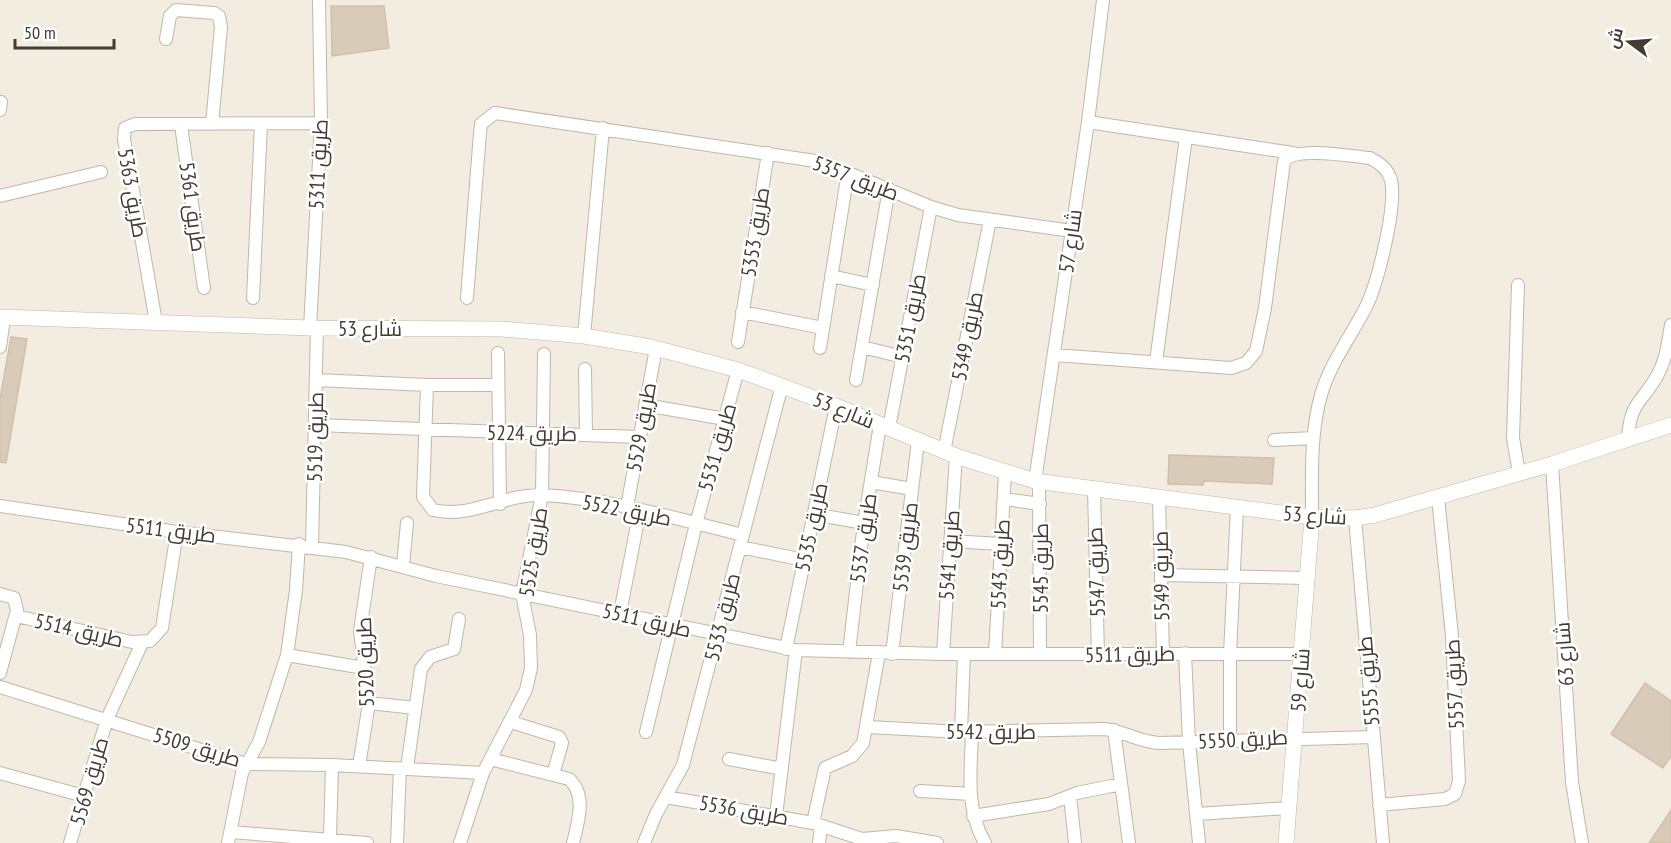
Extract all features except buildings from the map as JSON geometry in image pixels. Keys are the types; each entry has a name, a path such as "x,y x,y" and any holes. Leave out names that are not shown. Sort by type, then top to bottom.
{"street":[{"name":"طريق 5311","path":"314,328 321,123 319,0"},
{"name":"شارع 57","path":"1037,481 1103,0"},
{"path":"166,39 170,16 176,10 214,13 219,16 221,27 212,124"},
{"name":"طريق 5357","path":"467,298 481,124 495,113 822,162 931,207 990,220 1072,231"},
{"path":"1088,122 1293,153 1370,158 1387,170 1391,180 1388,224 1376,277 1368,303 1326,383 1317,408 1313,438 1312,517"},
{"name":"طريق 5363","path":"156,322 123,134 130,125 321,123"},
{"path":"253,298 261,124"},
{"name":"طريق 5361","path":"182,125 204,288"},
{"path":"584,336 603,128"},
{"path":"1156,362 1186,137"},
{"name":"طريق 5353","path":"738,342 768,153"},
{"path":"1054,355 1231,368 1246,363 1252,358 1266,308 1282,167 1284,161 1293,153"},
{"path":"0,196 101,172"},
{"path":"819,348 848,172"},
{"name":"طريق 5351","path":"856,380 889,189"},
{"name":"طريق 5351","path":"885,427 903,357 931,207"},
{"name":"طريق 5349","path":"950,454 990,220"},
{"path":"831,276 873,285"},
{"path":"1518,285 1513,438 1519,473"},
{"path":"742,312 823,328"},
{"path":"0,347 2,318"},
{"name":"شارع 53","path":"2,318 314,328 502,329 584,336 656,348 738,370 836,406 950,454 1005,473 1037,481 1312,517 1355,518 1438,497 1551,464 1671,425"},
{"path":"1628,439 1633,408 1656,378 1664,361 1671,326"},
{"name":"طريق 5519","path":"312,546 316,425 314,328"},
{"path":"862,347 903,357"},
{"name":"طريق 5529","path":"620,613 639,437 656,348"},
{"path":"498,353 500,504"},
{"name":"طريق 5525","path":"460,843 483,773 511,723 526,690 531,668 530,635 522,594 542,495 544,354"},
{"path":"585,369 586,434"},
{"name":"طريق 5531","path":"696,524 738,370"},
{"path":"316,380 427,385 498,385"},
{"path":"426,431 427,385"},
{"name":"طريق 5533","path":"644,843 683,765 782,385"},
{"path":"645,405 725,419"},
{"name":"طريق 5535","path":"776,816 791,649 804,560 836,406"},
{"name":"طريق 5224","path":"316,425 426,431 543,432 639,437"},
{"name":"طريق 5537","path":"849,652 864,523 871,482 885,427"},
{"name":"طريق 5522","path":"426,431 423,497 433,510 444,513 500,504 517,497 542,495 633,508 696,524 741,541 804,560"},
{"path":"1274,440 1313,438"},
{"name":"طريق 5539","path":"892,654 918,441"},
{"name":"طريق 5541","path":"943,654 950,541 950,454"},
{"name":"شارع 63","path":"1551,464 1572,782 1582,843"},
{"name":"طريق 5543","path":"995,654 1005,473"},
{"name":"طريق 5545","path":"1037,481 1040,504 1040,654"},
{"path":"871,482 912,489"},
{"name":"طريق 5547","path":"1094,489 1098,655"},
{"name":"طريق 5557","path":"1380,805 1445,799 1455,794 1459,781 1452,636 1438,497"},
{"name":"طريق 5549","path":"1159,498 1163,654"},
{"path":"1004,499 1040,504"},
{"name":"طريق 5511","path":"0,506 177,532 312,546 372,558 436,576 620,613 717,636 791,649 892,654 1302,654"},
{"path":"1230,740 1230,654 1238,507"},
{"path":"813,514 864,523"},
{"name":"شارع 59","path":"1286,843 1312,517"},
{"name":"طريق 5555","path":"1355,518 1383,843"},
{"path":"403,566 407,524"},
{"path":"646,732 696,524"},
{"name":"طريق 5514","path":"16,616 142,643 150,641 162,628 177,532"},
{"path":"950,541 1001,544"},
{"path":"299,544 296,590 286,655 259,742 246,764 239,784 229,838 330,838 367,843"},
{"name":"طريق 5520","path":"359,766 369,703 364,668 362,613 372,558"},
{"path":"1161,575 1308,578"},
{"path":"0,594 14,598 16,604 16,616 0,673"},
{"path":"397,843 404,768 421,669 430,657 454,649 459,619"},
{"name":"طريق 5514","path":"107,719 142,643"},
{"path":"819,843 817,824 825,768 859,751 868,727 879,653"},
{"path":"1185,653 1189,742 1199,843"},
{"path":"964,654 966,732 973,816 985,843"},
{"path":"286,655 364,668"},
{"name":"طريق 5509","path":"0,687 246,764 359,766 483,773"},
{"path":"369,703 415,708"},
{"name":"طريق 5569","path":"70,843 107,719"},
{"path":"511,723 559,736 562,743 553,775"},
{"name":"طريق 5542","path":"868,727 966,732 1114,730"},
{"path":"1114,730 1129,843"},
{"name":"طريق 5550","path":"1114,730 1148,742 1373,737"},
{"path":"490,759 569,779 579,791 579,810 573,843"},
{"path":"729,759 782,769"},
{"path":"330,838 332,765"},
{"path":"0,773 84,796"},
{"path":"973,816 1049,804 1070,796 1121,783"},
{"path":"920,790 971,794"},
{"path":"1070,796 1075,843"},
{"name":"طريق 5536","path":"666,797 817,824 862,838 896,836 937,843"},
{"path":"1197,814 1290,808"}]}
